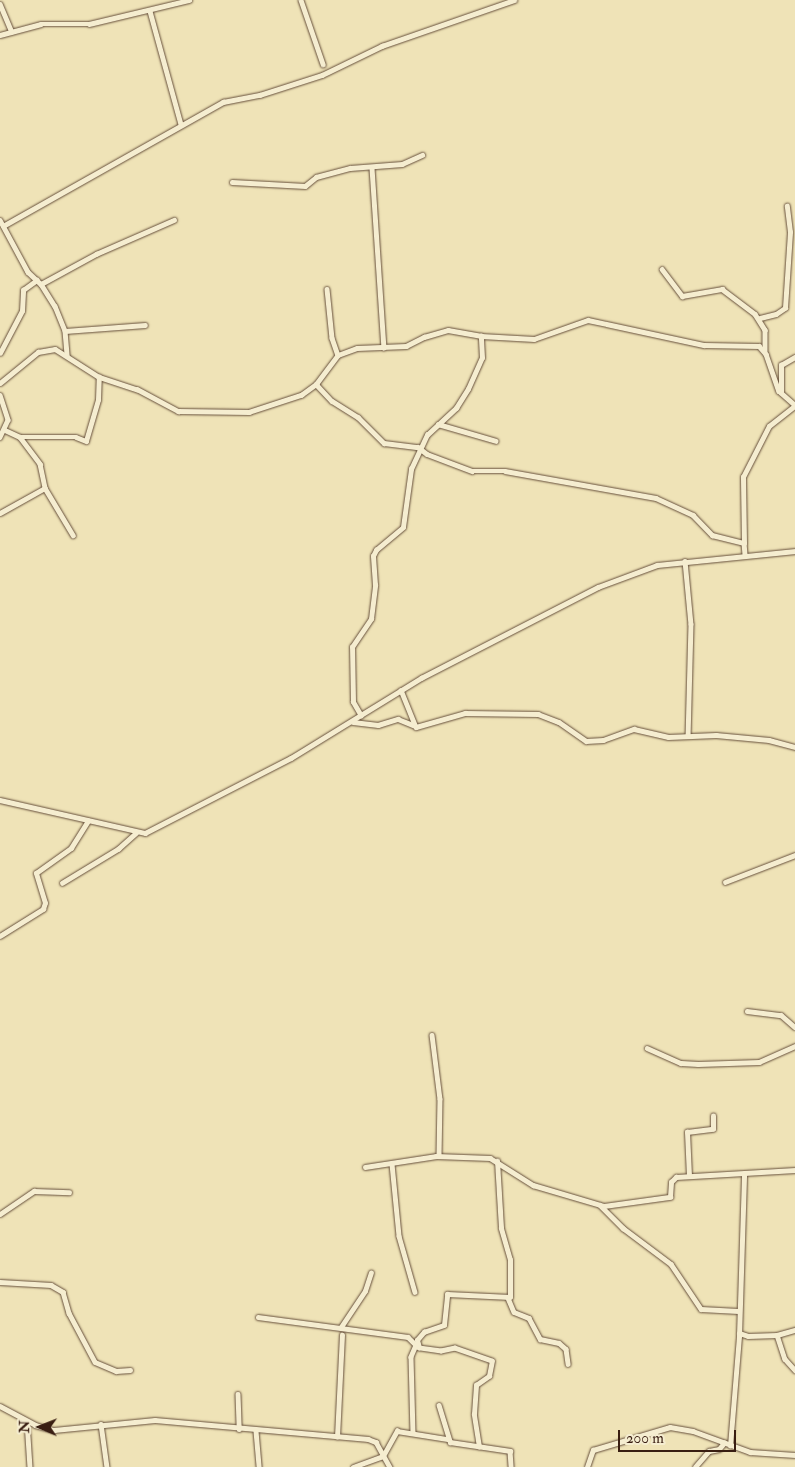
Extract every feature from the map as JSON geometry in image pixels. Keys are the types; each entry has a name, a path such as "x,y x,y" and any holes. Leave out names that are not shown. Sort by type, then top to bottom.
{"street":[{"path":"0,35 50,24 89,24 150,11 189,0"},
{"path":"301,0 323,64"},
{"path":"2,226 155,143 181,124 223,102 260,95 322,75 382,46 514,0"},
{"path":"0,4 12,32"},
{"path":"150,11 181,124"},
{"path":"232,182 305,186 316,177 333,172 350,168 372,168 402,164 422,155"},
{"path":"372,168 384,348"},
{"path":"760,318 776,314 785,308 790,232 787,206"},
{"path":"0,220 28,272 39,282 65,331 67,355"},
{"path":"0,353 22,311 23,291 96,254 174,220"},
{"path":"662,269 682,296 722,289 760,318 766,330 765,351 781,393 795,405 769,426 743,477 744,554"},
{"path":"327,289 332,338 338,355"},
{"path":"0,383 44,349 55,349 99,376 137,388 167,407 184,412 259,411 290,401 316,384 338,355 357,348 406,346 424,337 448,330 481,336 534,339 588,320 704,345 753,344 765,351"},
{"path":"65,331 146,325"},
{"path":"361,716 353,702 352,647 371,619 375,585 373,556 376,550 402,527 408,480 421,449 438,424 456,408 468,389 482,358 481,336"},
{"path":"781,393 781,365 795,358"},
{"path":"5,430 19,436 76,437 87,440 98,400 99,376"},
{"path":"316,384 332,401 358,416 384,443 421,449 427,454 472,471 505,472 656,498 693,515 712,535 744,543"},
{"path":"0,395 8,417 5,430 0,437"},
{"path":"438,424 496,441"},
{"path":"19,436 40,464 45,488 72,536"},
{"path":"0,513 45,488"},
{"path":"0,800 146,833 170,822 352,722 401,690 598,587 642,569 685,561 744,554 795,551"},
{"path":"685,561 691,624 688,736"},
{"path":"401,690 413,725"},
{"path":"352,722 378,725 398,719 413,725 423,726 465,713 538,714 559,722 586,741 603,740 634,729 668,737 688,736 768,740 795,747"},
{"path":"0,936 43,909 45,903 36,873 72,848 88,821"},
{"path":"62,883 118,849 136,832"},
{"path":"725,882 795,855"},
{"path":"747,1011 781,1014 795,1028"},
{"path":"432,1035 440,1099 440,1156"},
{"path":"646,1048 681,1063 698,1064 759,1062 795,1046"},
{"path":"689,1176 687,1132 713,1129 713,1116"},
{"path":"365,1167 440,1156 490,1158 534,1185 600,1206 668,1198 673,1180 689,1176 744,1174 749,1170 795,1170"},
{"path":"497,1161 501,1228 510,1260 508,1298 514,1312 529,1318 540,1339 559,1343 566,1349 568,1364"},
{"path":"392,1164 399,1236 415,1292"},
{"path":"730,1446 739,1333 738,1311 744,1174"},
{"path":"0,1214 34,1191 69,1192"},
{"path":"600,1206 623,1228 677,1270 685,1288 701,1309 738,1311"},
{"path":"341,1327 365,1291 372,1273"},
{"path":"0,1282 51,1285 63,1292 69,1313 95,1362 116,1371 130,1370"},
{"path":"413,1432 411,1357 420,1335 444,1325 448,1294 488,1294 508,1298"},
{"path":"258,1317 292,1324 341,1327 408,1337 416,1345 436,1351 455,1348 492,1362 490,1374 476,1383 475,1428 479,1447"},
{"path":"739,1333 748,1336 777,1335 795,1330"},
{"path":"337,1437 342,1335"},
{"path":"777,1335 785,1359 795,1370"},
{"path":"238,1394 240,1429"},
{"path":"439,1405 447,1439"},
{"path":"0,1406 27,1421 54,1430 155,1420 256,1431 372,1440 390,1467"},
{"path":"27,1421 30,1467"},
{"path":"101,1424 107,1467"},
{"path":"587,1467 593,1450 659,1429 681,1428 730,1446 763,1454 795,1455"},
{"path":"256,1431 259,1467"},
{"path":"352,1467 383,1456 394,1433 413,1432 479,1447 510,1451 511,1467"},
{"path":"695,1467 709,1451 719,1449 724,1443"}]}
